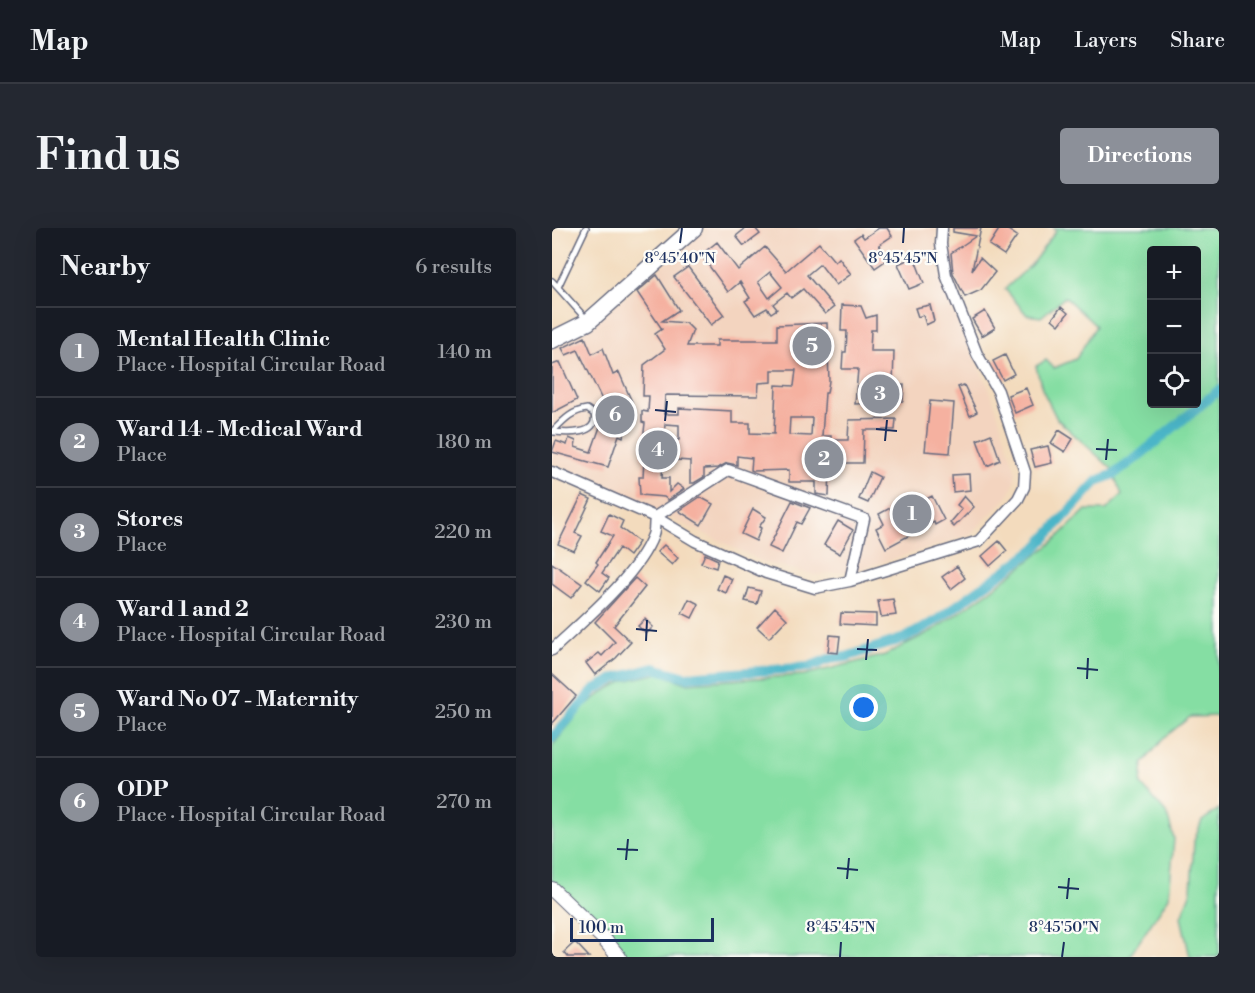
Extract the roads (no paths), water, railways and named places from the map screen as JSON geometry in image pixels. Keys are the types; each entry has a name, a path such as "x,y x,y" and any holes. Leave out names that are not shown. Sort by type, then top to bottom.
{"highway":[{"path":"667,254 674,228"},
{"path":"552,340 588,322 694,228"}],"street":[{"path":"552,472 655,517 695,541 766,573 815,588 850,581 979,541 1017,499 1024,487 1025,472 998,391 977,354 946,275 940,244 942,228"},
{"path":"655,517 728,470 864,519 850,581"},
{"path":"552,650 607,599 638,561 654,534 655,517"},
{"path":"552,889 603,938 619,957"}],"lane":[{"path":"558,287 586,228"},
{"path":"552,281 588,322"},
{"path":"587,409 594,414 596,420 592,427 586,430 570,433 552,432 569,415 579,410 587,409"}],"waterway":[{"path":"552,738 595,689 616,678 654,668 686,677 809,667 829,659 846,657 905,638 937,620 1035,549 1097,481 1114,474 1135,459 1219,390"}],"place":[{"name":"Ward No 07 - Maternity","path":"812,346"},
{"name":"Stores","path":"880,394"},
{"name":"ODP","path":"615,415"},
{"name":"Ward 1 and 2","path":"658,450"},
{"name":"Ward 14 - Medical Ward","path":"824,459"},
{"name":"Mental Health Clinic","path":"912,514"}]}
